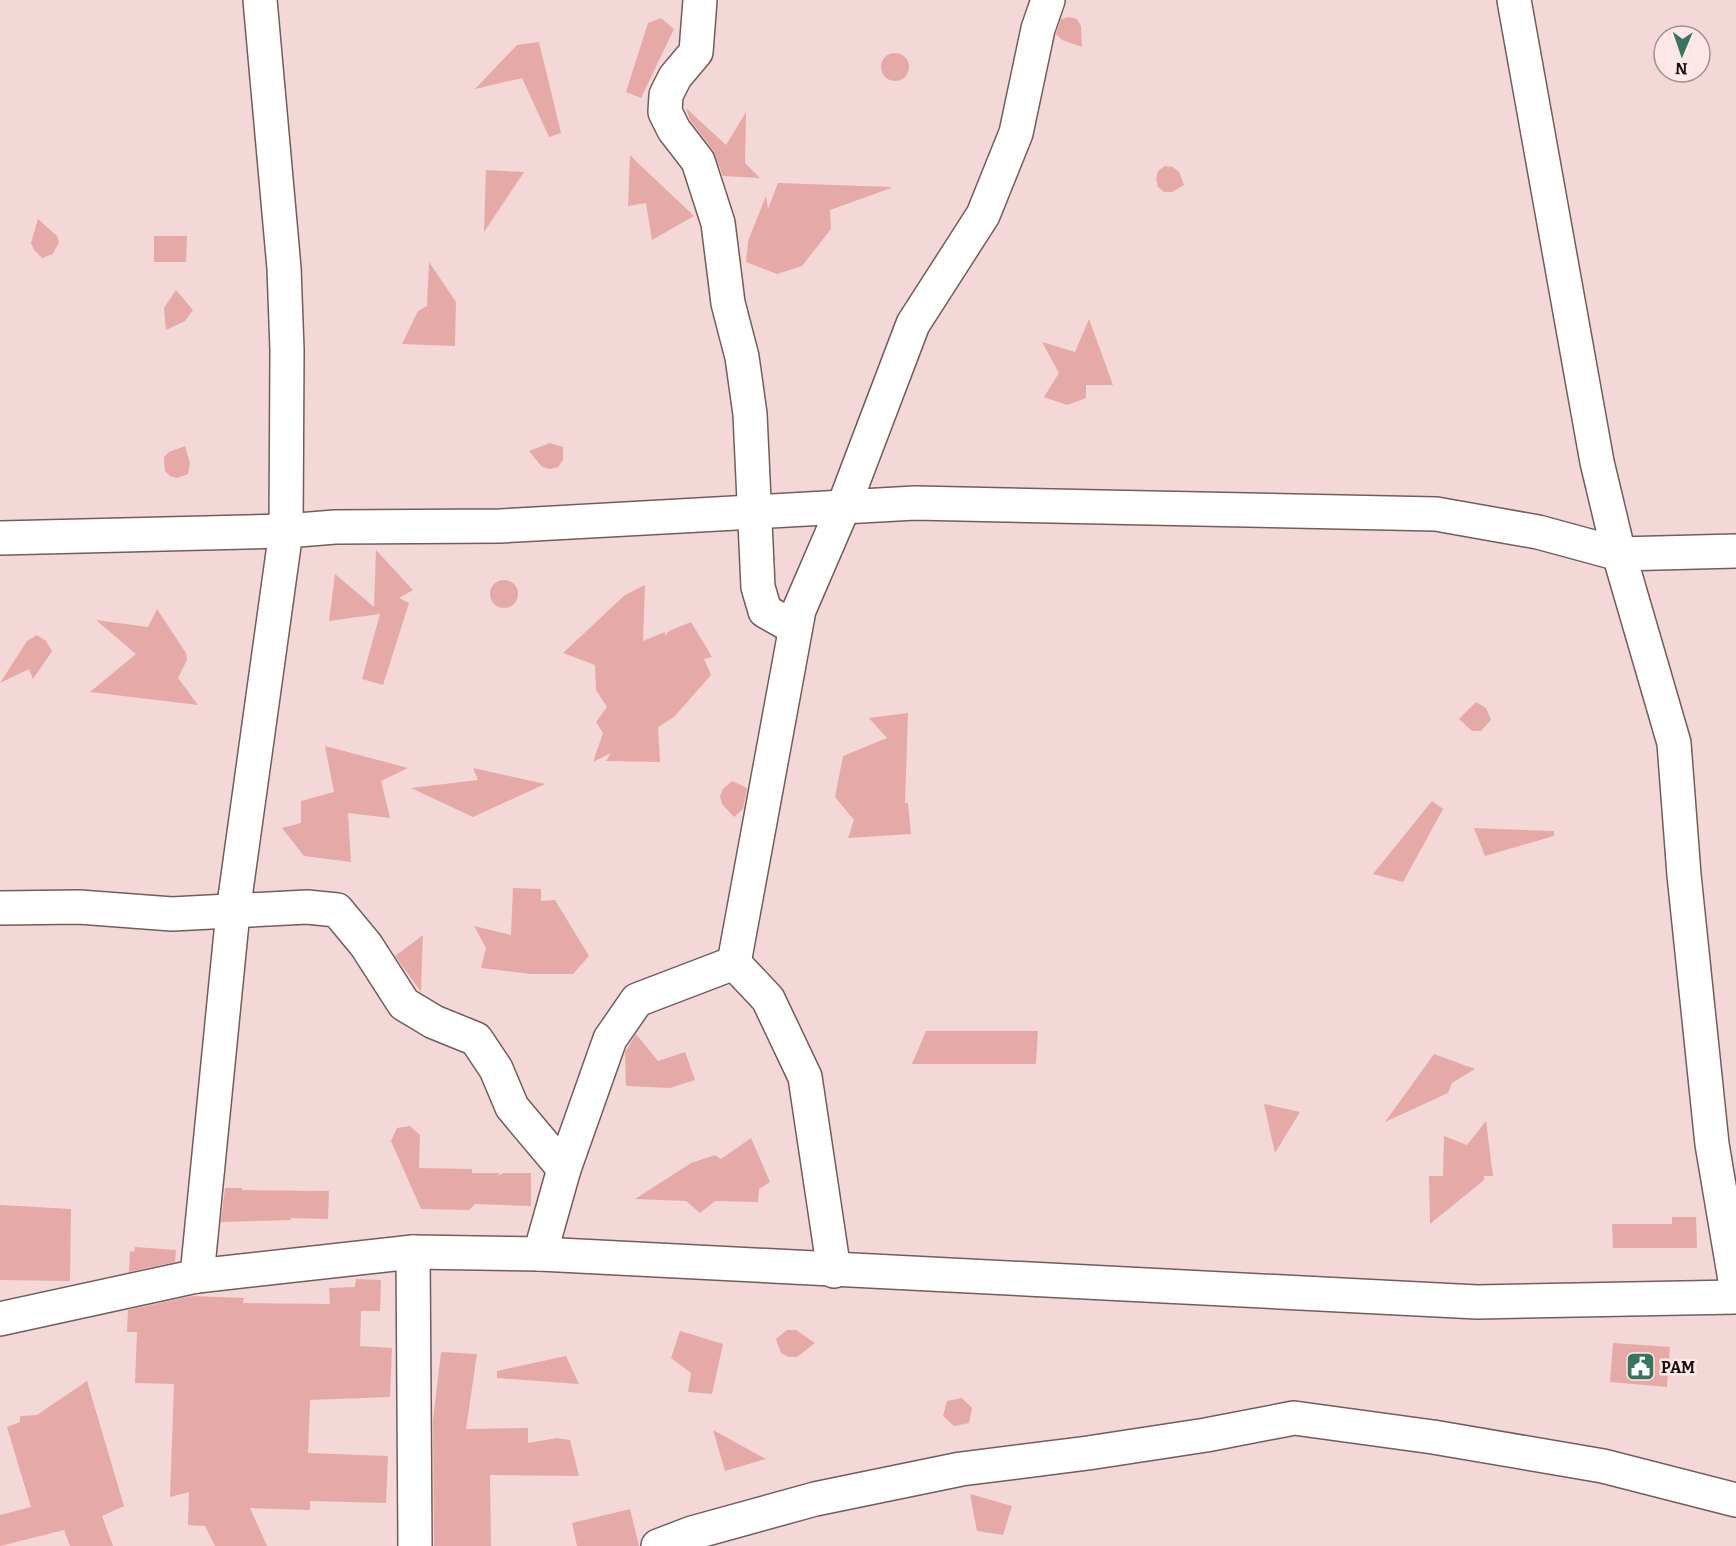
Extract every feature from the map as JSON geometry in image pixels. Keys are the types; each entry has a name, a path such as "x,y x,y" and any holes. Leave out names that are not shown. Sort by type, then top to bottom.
{"street":[{"path":"197,1276 233,912 286,531 287,350 284,268 260,0"},
{"path":"700,0 696,52 670,86 666,95 665,112 674,130 698,161 718,223 728,303 742,357 750,414 758,587 765,611 795,628"},
{"path":"734,963 799,610 843,508 914,324 987,205 1016,133 1038,29 1048,0"},
{"path":"1514,0 1597,462 1619,554 1674,743 1684,875 1712,1144 1736,1286"},
{"path":"0,538 286,531 335,527 500,526 915,503 1436,514 1538,532 1619,554 1736,551"},
{"path":"0,908 80,907 172,914 307,907 337,910 366,945 404,1004 434,1022 476,1039 496,1069 512,1107 564,1169"},
{"path":"540,1254 564,1169 610,1039 637,1000 734,963"},
{"path":"734,963 768,999 806,1077 834,1270"},
{"path":"413,1252 415,1546"},
{"path":"0,1319 197,1276 413,1252 540,1254 1478,1302 1736,1297"},
{"path":"658,1546 692,1533 815,1499 961,1469 1112,1450 1294,1418 1433,1437 1603,1466 1736,1500"}],"building":[{"path":"1069,17 1077,19 1081,26 1082,47 1062,40 1056,34 1061,19"},
{"path":"661,18 674,29 641,98 626,92 648,23"},
{"path":"539,42 561,133 549,137 522,78 475,89 517,45"},
{"path":"895,53 905,57 909,67 905,77 895,81 885,77 881,67 885,57"},
{"path":"686,108 726,145 746,112 745,163 760,178 723,176 713,150 690,120"},
{"path":"630,155 694,216 652,240 646,203 628,206"},
{"path":"1165,166 1173,167 1179,172 1184,185 1172,192 1164,192 1158,187 1156,179 1158,171"},
{"path":"486,170 524,172 484,232"},
{"path":"778,183 891,188 830,210 831,229 802,266 777,274 746,262 748,241 766,196 768,209"},
{"path":"38,219 57,236 59,242 53,254 42,258 31,243"},
{"path":"154,236 187,236 186,262 154,262"},
{"path":"429,262 456,302 455,346 402,344 418,311 427,306"},
{"path":"176,290 193,310 185,321 166,330 164,308"},
{"path":"1089,319 1113,385 1086,385 1086,398 1067,405 1044,397 1059,373 1042,342 1075,352"},
{"path":"550,443 563,447 563,460 558,467 550,469 542,467 529,451"},
{"path":"185,446 190,463 188,474 177,478 170,476 165,471 164,457 169,452"},
{"path":"376,550 413,590 399,598 409,603 383,685 362,679 380,614 329,621 335,574 374,607"},
{"path":"504,580 514,584 518,594 514,604 504,608 494,604 490,594 494,584"},
{"path":"645,585 643,641 665,632 665,636 669,631 691,622 712,657 704,659 711,675 674,717 658,727 660,762 606,761 611,753 593,762 603,733 596,722 607,707 596,690 595,665 563,653 625,595"},
{"path":"157,609 186,653 187,660 178,678 198,705 90,692 136,654 96,620 148,627"},
{"path":"37,635 46,641 52,651 33,679 29,669 0,683 27,641"},
{"path":"1476,702 1486,708 1491,720 1481,731 1472,731 1459,719"},
{"path":"908,713 905,803 908,803 911,834 848,838 854,820 835,797 843,756 887,738 869,718"},
{"path":"325,746 408,768 381,781 390,818 348,813 351,862 304,856 282,828 301,823 301,801 334,792"},
{"path":"473,768 545,784 473,817 411,788 478,780"},
{"path":"732,781 747,788 743,809 734,817 722,804 720,796 723,789"},
{"path":"1432,801 1443,809 1403,882 1373,874"},
{"path":"1474,828 1554,831 1554,836 1485,856"},
{"path":"513,888 541,889 541,901 555,900 589,956 573,974 531,974 481,968 486,948 474,926 511,935"},
{"path":"423,935 422,959 421,992 395,956"},
{"path":"926,1031 1038,1031 1036,1064 912,1064"},
{"path":"636,1034 658,1061 685,1052 695,1080 670,1088 626,1086 625,1052"},
{"path":"1434,1054 1475,1069 1452,1083 1448,1093 1385,1122"},
{"path":"1264,1104 1300,1112 1275,1153"},
{"path":"1486,1121 1493,1176 1484,1176 1484,1180 1430,1224 1429,1176 1443,1176 1444,1136 1467,1145"},
{"path":"410,1126 420,1135 419,1168 472,1169 472,1173 500,1173 498,1176 503,1173 531,1173 531,1206 475,1204 469,1210 421,1209 391,1141 397,1128"},
{"path":"751,1138 770,1182 759,1189 758,1202 715,1201 700,1213 686,1201 635,1199 691,1163 715,1155 721,1159"},
{"path":"225,1188 329,1191 328,1219 291,1218 291,1220 221,1222"},
{"path":"0,1205 71,1209 70,1281 0,1280"},
{"path":"1672,1217 1696,1217 1697,1248 1613,1248 1612,1224 1672,1224"},
{"path":"135,1247 176,1250 175,1262 129,1272 130,1251 134,1252"},
{"path":"356,1279 381,1280 380,1311 361,1311 360,1346 392,1348 390,1397 310,1400 308,1453 388,1456 386,1503 310,1501 310,1510 250,1508 267,1546 215,1546 205,1526 188,1525 189,1492 170,1497 174,1384 135,1383 137,1332 127,1332 128,1310 192,1296 244,1298 243,1303 330,1304 329,1288 355,1287"},
{"path":"787,1330 796,1330 815,1343 797,1357 789,1357 781,1353 776,1339"},
{"path":"680,1331 723,1344 712,1394 688,1392 691,1373 671,1358"},
{"path":"1613,1343 1670,1347 1667,1387 1610,1382"},
{"path":"441,1352 477,1354 466,1429 528,1428 528,1443 557,1438 570,1440 579,1476 490,1475 491,1546 434,1546 433,1420"},
{"path":"566,1356 579,1384 497,1378 497,1371"},
{"path":"87,1381 124,1506 102,1516 113,1546 70,1546 64,1530 0,1546 0,1515 31,1507 7,1427 20,1422 20,1416 37,1415"},
{"path":"962,1398 972,1408 969,1423 954,1426 943,1416 947,1401"},
{"path":"713,1430 766,1459 725,1471"},
{"path":"970,1494 1012,1506 1003,1535 977,1531"},
{"path":"630,1509 639,1546 577,1546 572,1523"}],"place":[{"name":"PAM","path":"1640,1367"}]}
